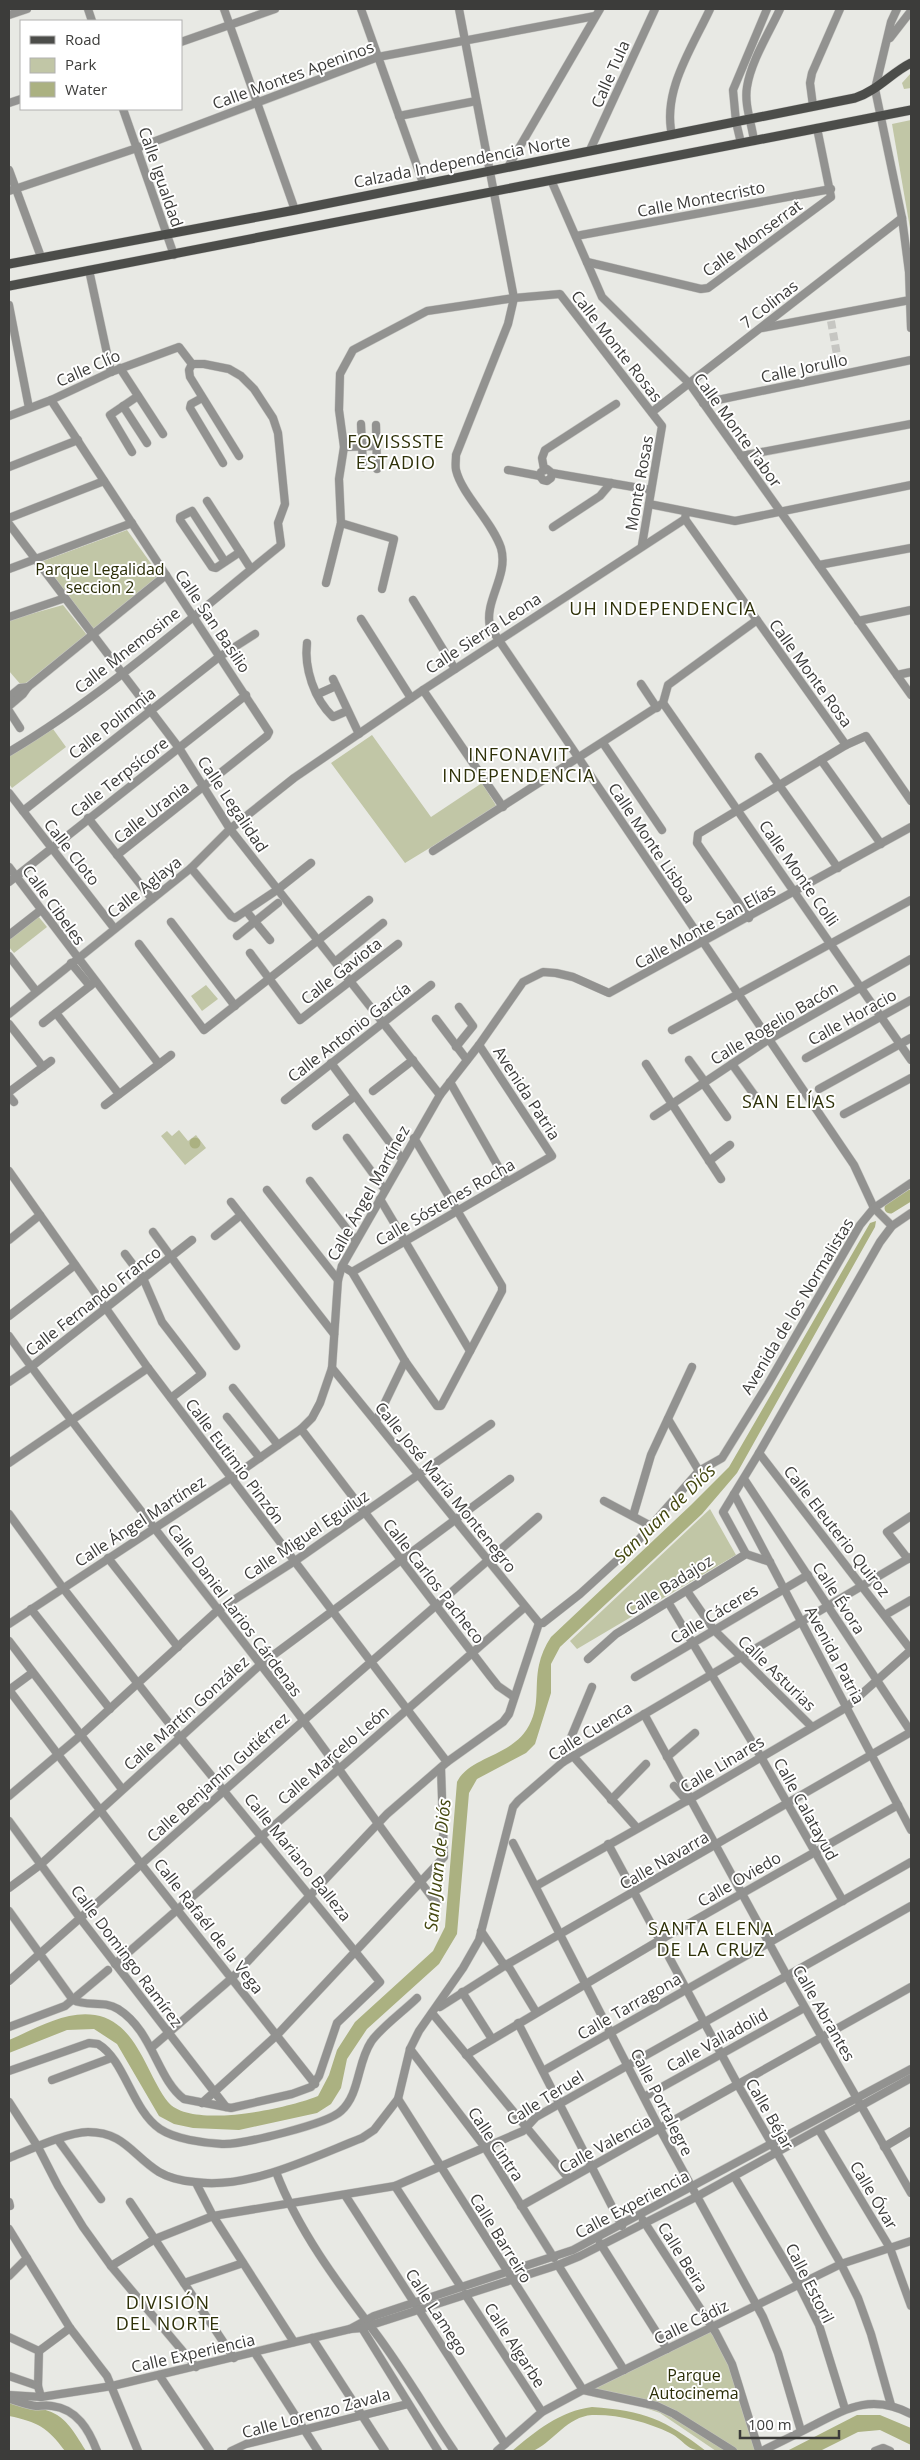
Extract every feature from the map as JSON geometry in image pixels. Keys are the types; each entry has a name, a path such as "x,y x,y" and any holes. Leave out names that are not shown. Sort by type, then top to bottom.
{"main road":[{"name":"Calzada Independencia Norte","path":"9,264 295,210 855,98 875,89 902,67 911,63"},
{"path":"9,286 911,110"}],"street":[{"path":"9,15 27,9"},
{"path":"224,9 295,210"},
{"path":"182,42 275,9"},
{"path":"360,9 423,183"},
{"name":"Calle Monte Lisboa","path":"459,9 514,298 508,324 456,455 456,471 482,513 501,550 500,582 488,617 490,627 854,1165 874,1208 892,1226"},
{"name":"Calle Tula","path":"590,150 655,9"},
{"path":"672,135 668,114 674,86 710,9"},
{"path":"741,143 736,122 733,90 767,9"},
{"path":"754,141 746,87 753,67 780,9"},
{"path":"897,9 891,22 875,89 902,218 911,328"},
{"path":"812,106 810,83 812,73 836,10"},
{"path":"888,40 911,11"},
{"path":"508,167 598,12"},
{"name":"Calle Montes Apeninos","path":"12,190 137,148 378,58 598,12"},
{"path":"399,116 476,101"},
{"name":"Calle Igualdad","path":"123,110 174,255"},
{"path":"817,128 831,189"},
{"path":"9,170 12,190 41,257"},
{"name":"Calle Monte Tabor","path":"551,180 602,297 689,383 911,695"},
{"name":"Calle Montecristo","path":"576,236 831,189"},
{"name":"Calle Monserrat","path":"587,262 704,289 829,199 831,197 831,189"},
{"name":"7 Colinas","path":"652,412 902,218"},
{"path":"89,270 111,372"},
{"name":"Calle Monte Rosas","path":"514,298 560,294 662,426"},
{"path":"326,583 341,523 339,479 344,447 339,410 340,374 353,350 427,311 514,298"},
{"path":"760,329 830,318 910,300"},
{"path":"9,305 30,408"},
{"name":"Calle Clío","path":"9,416 51,400 120,368 179,347 192,364"},
{"name":"Calle Jorullo","path":"703,403 840,370 911,360"},
{"path":"192,364 189,375 238,456"},
{"name":"Calle Mnemosine","path":"9,752 46,730 193,616 281,544 278,523 285,504 278,433 274,418 254,389 241,376 229,369 204,364 192,364"},
{"path":"120,368 163,434"},
{"path":"132,452 110,417 111,413 138,396"},
{"path":"202,398 191,404 190,408 223,463"},
{"name":"Calle San Basilio","path":"51,400 269,732"},
{"path":"616,404 545,450 542,458 543,480 548,481 552,478 552,473 651,490"},
{"path":"123,406 147,443"},
{"path":"361,424 362,467"},
{"path":"741,456 911,424"},
{"path":"376,425 377,468"},
{"name":"Monte Rosas","path":"642,545 662,426"},
{"path":"9,467 78,440"},
{"path":"344,447 376,446"},
{"path":"508,470 542,472"},
{"path":"9,518 104,482"},
{"path":"553,527 600,496 611,483"},
{"path":"649,504 686,516 735,521 911,485"},
{"path":"207,501 251,569"},
{"path":"225,562 192,511 180,517 180,520 211,566 216,568 225,562 240,552"},
{"name":"Calle Sierra Leona","path":"294,778 686,516"},
{"name":"Calle Monte Rosa","path":"686,516 846,745 866,736 911,801"},
{"path":"9,569 132,523"},
{"path":"341,523 394,539 382,589"},
{"name":"Calle Legalidad","path":"9,524 179,748 230,829 440,1095"},
{"path":"819,565 911,548"},
{"path":"20,728 9,711 28,687 166,575"},
{"path":"9,616 65,598"},
{"path":"413,600 455,669"},
{"path":"858,621 911,610"},
{"path":"361,619 411,698"},
{"path":"433,851 660,706 668,684 757,620"},
{"name":"Calle Polimnia","path":"23,811 219,657 255,634"},
{"path":"306,643 308,669 318,694 333,717 347,711"},
{"path":"897,675 911,672"},
{"path":"318,694 335,683 359,734"},
{"name":"Calle Monte Colli","path":"641,684 660,706 738,810 911,1060"},
{"path":"9,697 20,688 28,687"},
{"path":"423,690 503,807"},
{"name":"Calle Terpsícore","path":"9,882 246,695"},
{"name":"Calle Urania","path":"117,855 205,788 267,736 269,732"},
{"path":"603,743 662,830"},
{"path":"749,918 697,843 696,838 698,834 846,745"},
{"path":"760,757 838,868"},
{"path":"821,760 881,844"},
{"name":"Calle Aglaya","path":"9,1014 114,928 192,868 230,829 294,778"},
{"name":"Calle Cloto","path":"9,793 114,928"},
{"path":"88,818 152,899"},
{"name":"Calle Monte San Elías","path":"532,976 543,972 556,973 573,977 609,993 911,828"},
{"path":"192,868 231,916 235,918 247,912 277,890 311,862"},
{"name":"Calle Cibeles","path":"9,867 92,984 158,1064"},
{"path":"139,944 204,1030 368,900"},
{"path":"672,1030 911,900"},
{"path":"237,936 278,903"},
{"path":"9,935 41,910"},
{"path":"247,912 270,940"},
{"path":"171,922 235,1006"},
{"path":"336,961 383,923"},
{"name":"Calle Gaviota","path":"270,979 300,1020 398,944"},
{"path":"250,953 270,979"},
{"path":"9,956 36,991"},
{"name":"Calle Rogelio Bacón","path":"654,1116 768,1040 911,959"},
{"name":"Calle Ángel Martínez","path":"9,1624 231,1478 300,1430 312,1418 320,1403 332,1368 338,1280 342,1266 440,1095 479,1045 523,982 532,976"},
{"path":"44,1023 92,984"},
{"name":"Calle Antonio García","path":"285,1100 431,985"},
{"name":"Calle Horacio","path":"806,1058 911,1000"},
{"path":"456,1047 473,1026 459,1007"},
{"path":"56,1013 119,1094"},
{"path":"436,1019 467,1060"},
{"path":"9,1024 43,1067"},
{"path":"819,1089 911,1038"},
{"name":"Avenida Patria","path":"479,1045 552,1156"},
{"path":"105,1105 171,1055"},
{"path":"373,1091 413,1060"},
{"path":"689,1060 727,1117"},
{"path":"9,1092 51,1061"},
{"path":"331,1063 402,1159"},
{"path":"646,1064 722,1179"},
{"path":"732,1064 755,1096"},
{"path":"844,1114 911,1078"},
{"path":"450,1082 507,1182"},
{"path":"316,1126 355,1096"},
{"path":"347,1138 385,1190"},
{"path":"342,1266 352,1272 405,1362 439,1407 502,1291 502,1286 414,1138"},
{"path":"709,1161 730,1145"},
{"name":"Calle Sóstenes Rocha","path":"352,1272 552,1156"},
{"name":"Calle Eutimio Pinzón","path":"9,1171 148,1368 407,1709 444,1765"},
{"path":"9,1186 16,1181"},
{"path":"310,1181 356,1241"},
{"name":"Avenida de los Normalistas","path":"699,1471 722,1458 768,1384 860,1225 874,1208 911,1183"},
{"path":"267,1190 338,1280"},
{"path":"380,1199 470,1351"},
{"path":"231,1202 334,1334"},
{"path":"770,1562 746,1554 723,1512 760,1452 880,1242 892,1226 911,1213"},
{"path":"9,1240 40,1215"},
{"path":"215,1236 241,1215"},
{"path":"153,1232 236,1346"},
{"name":"Calle Fernando Franco","path":"9,1382 31,1367 192,1240"},
{"path":"125,1254 143,1278 162,1322 202,1374 171,1398"},
{"path":"9,1316 75,1265"},
{"name":"Calle Daniel Larios Cárdenas","path":"9,1336 71,1422 303,1720 437,1904"},
{"path":"376,1421 405,1362"},
{"path":"633,1516 651,1455 692,1367"},
{"path":"9,1464 148,1368"},
{"name":"Calle José María Montenegro","path":"332,1368 539,1623"},
{"path":"233,1388 278,1446"},
{"path":"227,1417 260,1458"},
{"path":"151,2048 232,1978 377,1824 444,1765 503,1722 509,1714 539,1623 543,1623 580,1594 636,1544 699,1471 668,1419"},
{"name":"Calle Miguel Eguiluz","path":"9,1796 80,1736 218,1610 295,1561 491,1424"},
{"name":"Calle Carlos Pacheco","path":"300,1430 434,1606 498,1686 514,1697"},
{"name":"Calle Eleuterio Quiroz","path":"760,1452 911,1650"},
{"name":"Calle Martín González","path":"9,1888 40,1865 179,1736 260,1665 510,1479"},
{"name":"Calle Évora","path":"744,1479 911,1732"},
{"name":"Avenida Patria","path":"734,1494 911,1830"},
{"path":"604,1501 651,1526"},
{"name":"Calle Mariano Balleza","path":"9,1514 63,1588 179,1736 380,1982 337,2023 319,2076 314,2084"},
{"path":"910,1558 888,1532 911,1516"},
{"name":"Calle Benjamín Gutiérrez","path":"9,1981 303,1720 487,1559 538,1517"},
{"name":"Calle Badajoz","path":"588,1659 616,1634 746,1554"},
{"path":"108,1558 178,1647"},
{"name":"Calle Cuenca","path":"398,2099 410,2049 419,2030 472,1954 481,1931 514,1807 518,1801 563,1762 910,1558"},
{"name":"Calle Cáceres","path":"635,1677 808,1575"},
{"name":"Calle Asturias","path":"687,1591 714,1630 812,1727"},
{"path":"885,1615 911,1600"},
{"name":"Calle Calatayud","path":"668,1602 761,1757 843,1900"},
{"name":"Calle Marcelo León","path":"115,1964 525,1607"},
{"path":"31,1609 110,1709"},
{"path":"9,1642 122,1789"},
{"name":"Calle Linares","path":"536,1886 847,1707 876,1679 911,1650"},
{"path":"9,1690 32,1673"},
{"path":"563,1762 566,1747 592,1687"},
{"name":"Calle Rafaél de la Vega","path":"9,1690 177,1910 314,2084"},
{"name":"Calle Abrantes","path":"644,1714 688,1800 786,1976 910,2189"},
{"name":"Calle Navarra","path":"432,2013 506,1965 911,1732"},
{"path":"667,1757 695,1733"},
{"path":"573,1756 637,1828"},
{"path":"611,1800 646,1764"},
{"path":"202,2103 277,2035 444,1857 444,1765"},
{"path":"674,1786 688,1800"},
{"name":"Calle Oviedo","path":"466,2054 741,1893 898,1805"},
{"name":"Calle Domingo Ramírez","path":"9,1821 80,1918 226,2107"},
{"name":"Calle Portalegre","path":"513,1843 660,2129 756,2305 778,2353 801,2432"},
{"name":"Calle Béjar","path":"608,1844 738,2085 841,2264 858,2298 871,2334 890,2405"},
{"name":"Calle Tarragona","path":"543,2071 911,1862"},
{"name":"Calle Teruel","path":"111,2266 155,2239 213,2216 395,2186 484,2146 519,2133 532,2120 560,2103 911,1906"},
{"path":"9,1911 38,1955 72,2000 81,2004 107,2005 116,2008 134,2024 151,2048 176,2092 184,2099 226,2107 237,2107 292,2094 314,2084"},
{"path":"481,1931 506,1965 536,2012"},
{"path":"9,2027 65,2006 108,1970"},
{"name":"Calle Valencia","path":"521,2206 911,1986"},
{"path":"462,1992 492,2038"},
{"path":"9,2071 93,2042 103,2046 148,2118 160,2128 175,2135 221,2144 240,2142 322,2122 341,2112 352,2096 370,2042 417,1998"},
{"name":"Calle Valladolid","path":"644,2097 804,2008"},
{"path":"432,2013 569,2180"},
{"path":"518,2023 622,2226"},
{"name":"Calle Cintra","path":"410,2049 484,2146 624,2370"},
{"path":"52,2080 111,2058"},
{"name":"Calle Experiencia","path":"599,2242 622,2226 643,2220 692,2189 911,2070"},
{"name":"Calle Experiencia","path":"9,2395 41,2397 112,2386 234,2358 350,2329 416,2305 556,2261 696,2197 911,2078"},
{"path":"9,2158 86,2132 108,2134 126,2144 160,2172 196,2183 218,2184 276,2172 362,2138 374,2130 398,2099"},
{"name":"Calle Barreiro","path":"398,2099 583,2390"},
{"path":"9,2102 38,2147 68,2202 111,2266 196,2367"},
{"name":"Calle Óvar","path":"819,2130 890,2248 911,2306"},
{"path":"884,2146 911,2131"},
{"path":"58,2140 101,2199"},
{"path":"276,2172 288,2203 357,2311 408,2404 438,2451"},
{"name":"Calle Estoril","path":"734,2176 799,2285 819,2325 845,2409"},
{"path":"196,2183 213,2216 294,2342"},
{"name":"Calle Algarbe","path":"395,2186 542,2412"},
{"name":"Calle Lamego","path":"345,2195 504,2444"},
{"path":"130,2202 234,2358"},
{"name":"Calle Beira","path":"643,2220 712,2327 732,2364 761,2451"},
{"path":"9,2229 70,2328 99,2364 112,2386 138,2451"},
{"name":"Calle Cádiz","path":"497,2451 542,2412 583,2390 841,2264 911,2241"},
{"path":"599,2242 667,2349"},
{"path":"9,2276 27,2258"},
{"path":"184,2283 243,2263"},
{"path":"364,2324 454,2451"},
{"path":"39,2351 70,2328"},
{"path":"9,2337 39,2351"},
{"path":"312,2338 385,2451"},
{"path":"39,2351 38,2386 41,2397"},
{"path":"255,2352 318,2451"},
{"path":"159,2375 210,2451"},
{"path":"9,2376 38,2386"},
{"path":"583,2390 591,2394 617,2396 657,2406 674,2414 733,2451"},
{"path":"9,2395 25,2404 49,2405 68,2411 88,2430 97,2451"},
{"path":"761,2451 845,2409 871,2403 890,2405 911,2414"},
{"name":"Calle Lorenzo Zavala","path":"231,2451 249,2448 304,2430 408,2404"},
{"path":"875,2451 882,2448 890,2451"}],"green space":[{"path":"911,73 911,88 904,89 902,83"},
{"path":"911,120 911,234 892,124"},
{"name":"Parque Legalidad seccion 2","path":"127,530 160,576 93,631 43,561"},
{"path":"63,605 87,635 22,686 9,671 9,620"},
{"path":"53,729 66,747 12,788 9,784 9,756"},
{"path":"372,735 431,817 482,783 497,807 405,863 331,763"},
{"path":"38,916 47,927 14,953 9,947 9,940"},
{"path":"206,985 218,999 202,1011 191,996"},
{"path":"179,1130 188,1141 196,1135 206,1148 185,1165 161,1136 167,1131 172,1136"},
{"path":"710,1509 736,1555 577,1649 570,1641"},
{"name":"Parque Autocinema","path":"712,2327 726,2352 760,2451 716,2451 660,2413 628,2402 594,2397 583,2390"}],"water":[{"path":"195,1137 201,1143 195,1149 189,1143"},
{"path":"911,1189 911,1199 899,1206 892,1206 894,1199"},
{"path":"876,1221 875,1227 737,1473 702,1514 560,1647 551,1664 551,1693 535,1744 526,1753 477,1779 469,1793 457,1934 439,1964 367,2029 347,2059 341,2088 331,2104 317,2113 239,2130 193,2128 174,2124 159,2116 117,2044 94,2029 67,2030 9,2053 9,2040 40,2026 73,2015 95,2015 109,2020 131,2038 160,2091 168,2102 180,2110 197,2115 241,2114 286,2106 318,2096 329,2075 337,2050 355,2022 433,1951 445,1927 457,1782 470,1767 510,1746 527,1729 536,1705 540,1661 551,1637 729,1467 870,1223"},
{"path":"9,2401 47,2410 63,2419 70,2426 86,2451 65,2451 53,2436 35,2423 9,2416"},
{"path":"592,2407 626,2411 653,2418 678,2431 706,2451 694,2449 670,2433 652,2425 622,2417 592,2415 568,2424 542,2446 533,2451 512,2451 539,2429 559,2417 580,2409"},
{"path":"857,2415 880,2415 911,2428 911,2445 880,2430 858,2432 820,2451 787,2451"}],"waterway":[{"name":"San Juan de Diós","path":"890,1208 911,1195"}],"tunnel":[{"path":"831,321 839,366"}],"district":[{"name":"FOVISSSTE ESTADIO","path":"396,451"},
{"name":"UH INDEPENDENCIA","path":"663,608"},
{"name":"INFONAVIT INDEPENDENCIA","path":"519,764"},
{"name":"SAN ELÍAS","path":"789,1101"},
{"name":"SANTA ELENA DE LA CRUZ","path":"711,1938"},
{"name":"DIVISIÓN DEL NORTE","path":"168,2312"}]}
